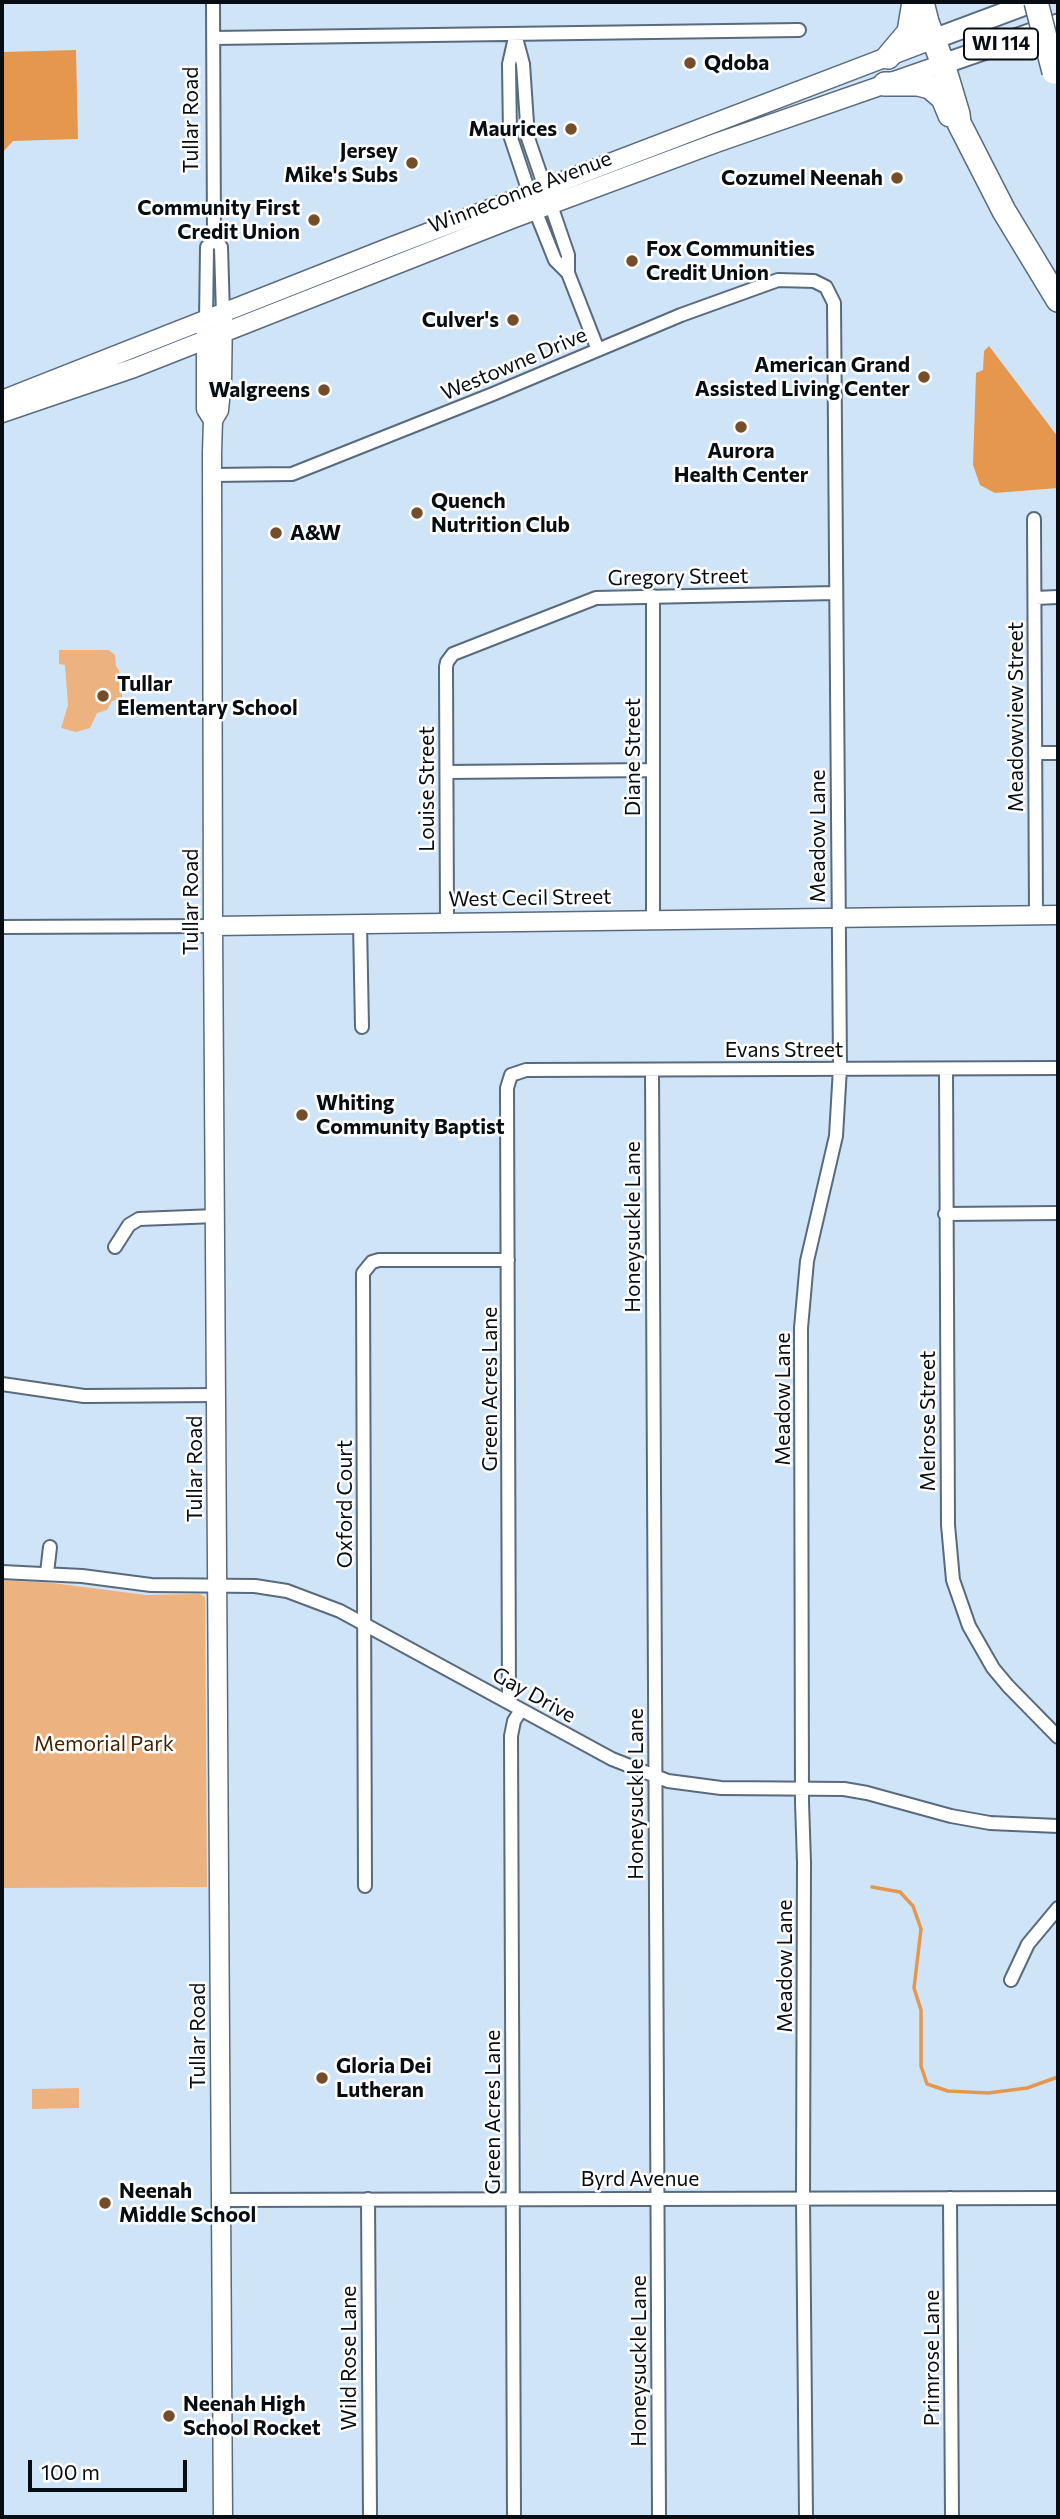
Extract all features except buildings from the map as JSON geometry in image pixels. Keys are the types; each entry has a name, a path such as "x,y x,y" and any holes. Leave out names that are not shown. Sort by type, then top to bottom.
{"highway":[{"path":"888,57 909,32 914,2"},
{"path":"922,2 959,123 997,199 1058,300"},
{"path":"1034,2 1056,78"},
{"path":"885,84 918,84 930,87 943,98 951,117 959,123"}],"main road":[{"name":"Winneconne Avenue","path":"2,413 81,387 205,340 934,38 1034,2"},
{"name":"Winneconne Avenue","path":"2,400 223,314 540,199 716,143 1058,24"},
{"name":"Tullar Road","path":"223,314 219,410 213,420 212,475 223,2517"},
{"name":"Tullar Road","path":"206,321 206,409 213,420"},
{"name":"West Cecil Street","path":"213,926 1058,915"}],"street":[{"name":"Tullar Road","path":"213,2 214,239 221,247 223,314"},
{"path":"213,38 799,30"},
{"path":"515,34 523,64 526,128 555,260 569,272 598,350"},
{"name":"Tullar Road","path":"206,321 207,247 214,239"},
{"name":"Westowne Drive","path":"212,475 292,474 692,311 778,280 804,279 826,287"},
{"name":"Meadow Lane","path":"806,2517 802,1303 807,1261 836,1136 840,1068 835,309 831,292 826,287"},
{"name":"Meadowview Street","path":"1034,519 1036,915"},
{"name":"Gregory Street","path":"450,657 588,600 606,597 835,593"},
{"name":"Diane Street","path":"653,596 653,919"},
{"path":"1035,597 1058,597"},
{"name":"Louise Street","path":"447,922 446,667 450,657"},
{"path":"1035,753 1058,753"},
{"path":"447,772 652,771"},
{"path":"360,923 362,1027"},
{"name":"West Cecil Street","path":"2,928 213,926"},
{"name":"Evans Street","path":"511,1076 526,1070 1058,1068"},
{"name":"Melrose Street","path":"946,1069 948,1525 953,1580 969,1626 993,1668 1058,1737"},
{"name":"Honeysuckle Lane","path":"652,1070 659,2517"},
{"name":"Green Acres Lane","path":"509,1703 507,1088 511,1076"},
{"path":"946,1213 1058,1213"},
{"path":"115,1247 129,1225 139,1219 216,1216"},
{"name":"Oxford Court","path":"365,1886 366,1625 362,1277 364,1269 379,1260 508,1260"},
{"path":"2,1384 84,1396 217,1395"},
{"path":"47,1573 50,1547"},
{"name":"Gay Drive","path":"2,1572 47,1573 137,1584 255,1586 287,1591 322,1602 612,1759 656,1777 698,1787 802,1788 867,1793 951,1816 989,1823 1058,1826"},
{"name":"Green Acres Lane","path":"514,2517 511,1736 514,1721 522,1710"},
{"path":"1011,1980 1028,1944 1058,1908"},
{"name":"Primrose Lane","path":"950,2197 952,2517"},
{"name":"Byrd Avenue","path":"222,2200 1058,2198"},
{"name":"Wild Rose Lane","path":"368,2199 370,2517"}],"green space":[{"path":"59,650 109,650 115,655 122,684 122,698 112,701 107,710 97,713 90,728 76,732 61,728 68,705 65,665 59,664"},
{"name":"Memorial Park","path":"2,1580 52,1583 146,1595 200,1594 205,1597 207,1887 2,1888"},
{"path":"79,2088 79,2108 32,2109 32,2089"}],"shaded area":[{"path":"76,50 78,139 13,141 2,153 2,52"},
{"path":"989,346 1058,437 1058,488 995,493 980,485 973,465 976,373 983,370 984,351"}],"waterway":[{"path":"872,1887 900,1892 913,1906 921,1929 914,1988 921,2010 921,2066 927,2084 948,2091 988,2093 1027,2088 1058,2077"}],"place":[{"name":"Qdoba","path":"690,63"},
{"name":"Maurices","path":"571,129"},
{"name":"Jersey Mike's Subs","path":"412,163"},
{"name":"Cozumel Neenah","path":"897,178"},
{"name":"Community First Credit Union","path":"314,220"},
{"name":"Fox Communities Credit Union","path":"632,261"},
{"name":"Culver's","path":"513,320"},
{"name":"American Grand Assisted Living Center","path":"924,377"},
{"name":"Walgreens","path":"324,390"},
{"name":"Aurora Health Center","path":"741,427"},
{"name":"Quench Nutrition Club","path":"417,513"},
{"name":"A&W","path":"276,533"},
{"name":"Tullar Elementary School","path":"103,696"},
{"name":"Whiting Community Baptist","path":"302,1115"},
{"name":"Gloria Dei Lutheran","path":"322,2078"},
{"name":"Neenah Middle School","path":"105,2203"},
{"name":"Neenah High School Rocket","path":"169,2416"}]}
